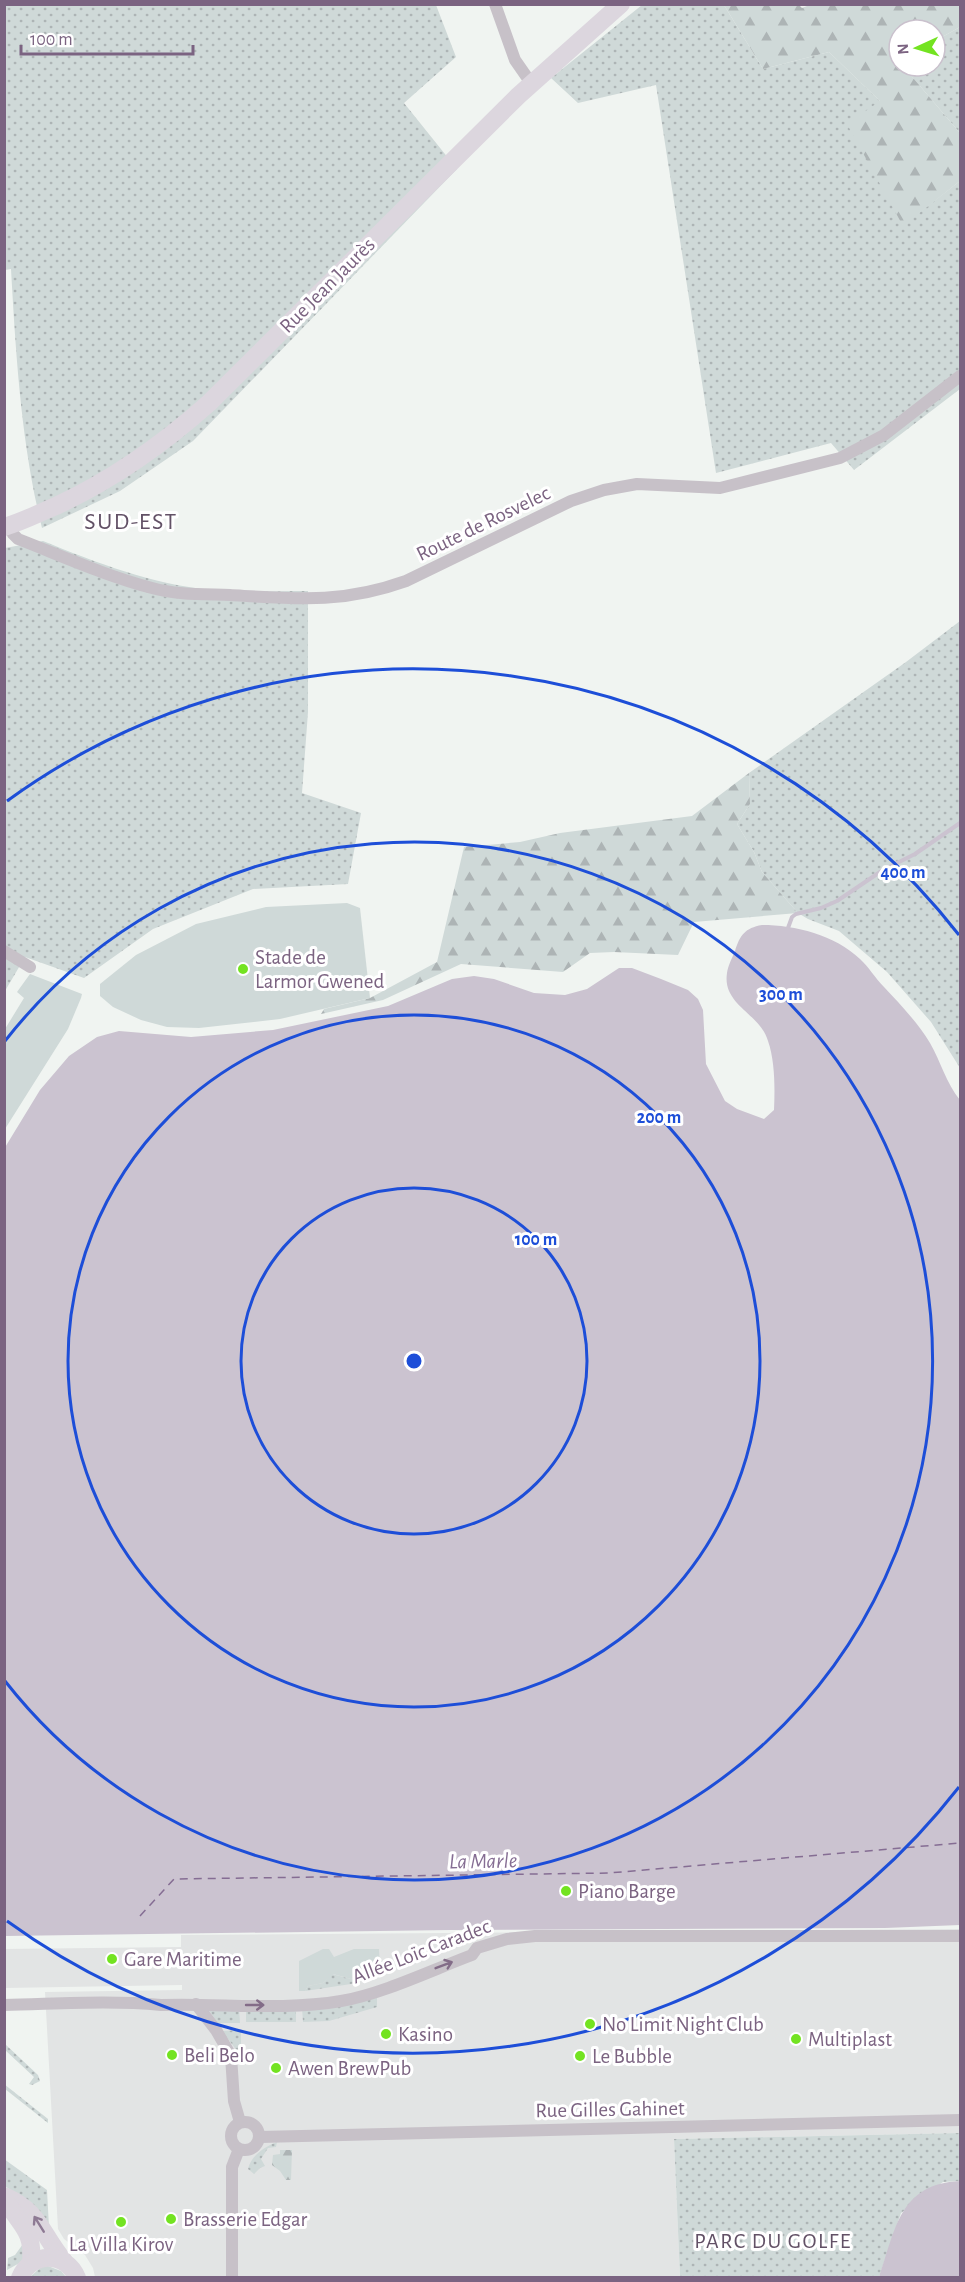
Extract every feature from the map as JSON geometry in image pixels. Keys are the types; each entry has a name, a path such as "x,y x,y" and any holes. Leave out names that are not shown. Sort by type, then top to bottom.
{"main road":[{"name":"Rue Jean Jaurès","path":"7,526 48,510 104,482 140,459 181,428 209,403 531,83 621,4"},
{"path":"4,2197 21,2203 34,2215 52,2247 77,2277"},
{"path":"4,2197 30,2235 26,2269"},
{"path":"4,2274 26,2269 48,2257 64,2261"}],"street":[{"path":"495,4 515,60 531,83"},
{"name":"Route de Rosvelec","path":"7,526 18,539 103,572 163,591 304,599 345,598 384,589 406,581 571,501 604,490 637,484 720,488 840,458 884,435 960,376"},
{"path":"4,951 30,967"},
{"name":"Allée Loïc Caradec","path":"4,2005 135,2003 161,2006 298,2004 341,2001 357,1998 472,1955 477,1948 507,1939 535,1936 960,1936"},
{"path":"196,2004 231,2056 234,2101 240,2122"},
{"name":"Rue Gilles Gahinet","path":"260,2137 960,2120"},
{"path":"247,2121 254,2124 260,2137 259,2142 250,2150 239,2149 232,2142 231,2133 240,2122 247,2121"},
{"path":"232,2277 232,2167 239,2149"}],"shaded area":[{"path":"960,1929 960,2133 674,2139 680,2277 95,2277 93,2268 85,2255 64,2239 58,2229 45,1992 182,1990 182,1985 5,1988 4,1949 181,1947 181,1935"}],"green space":[{"path":"812,4 960,5 960,27 947,34 947,18 887,18 887,78 913,78 960,133 960,181 903,226 847,124 880,101 829,52 763,69 724,5 799,5 802,8"},
{"path":"4,5 436,5 456,57 404,103 457,169 193,441 120,491 42,528 24,432 17,367 11,269 5,270"},
{"path":"642,5 724,5 763,69 829,52 880,101 903,225 960,181 960,389 854,470 831,443 716,473 656,85 578,103 551,78"},
{"path":"960,27 960,133 913,78 947,78 947,34"},
{"path":"43,541 125,572 167,583 211,590 308,591 308,712 302,793 361,813 348,884 253,889 153,929 84,978 25,957 5,991 5,548"},
{"path":"960,621 960,1068 931,1022 887,972 839,931 798,913 762,872 754,852 737,824 750,804 749,773"},
{"path":"749,773 750,804 737,824 754,852 762,872 798,913 694,922 678,955 590,953 563,972 461,964 383,1000 321,1014 324,1009 370,998 437,962 464,847 520,842 560,833 692,816"},
{"name":"Stade de Larmor Gwened","path":"347,903 360,908 370,998 280,1019 199,1028 167,1027 141,1020 113,1007 100,996 100,984 136,955 196,924 266,907"},
{"path":"30,974 82,994 68,1029 5,1129 5,1029 24,998 17,992"},
{"path":"323,1949 329,1949 334,1957 354,1949 379,1949 380,1970 351,1979 333,1974 323,1983 308,1986 305,1991 299,1991 299,1961"},
{"path":"380,1970 380,1975 351,1984 305,1991 308,1986 323,1983 332,1974 351,1979"},
{"path":"377,1996 377,2007 329,2021 303,2022 302,2008"},
{"path":"246,2007 296,2007 296,2022 246,2022"},
{"path":"207,2008 239,2008 240,2023 218,2023"},
{"path":"241,2030 241,2056 222,2031"},
{"path":"5,2044 38,2075 40,2081 29,2084 34,2077 5,2050"},
{"path":"4,2084 48,2119 48,2123 5,2089"},
{"path":"960,2133 960,2181 943,2182 901,2213 879,2277 680,2277 674,2139"},
{"path":"277,2142 276,2147 268,2148 261,2159 265,2166 254,2174 248,2169 259,2152"},
{"path":"280,2150 292,2150 291,2180 286,2180 272,2165 273,2155 280,2154"},
{"path":"4,2159 47,2190 49,2227 37,2210 5,2186"},
{"path":"23,2244 23,2261 7,2270 8,2258 15,2255"},
{"path":"48,2266 61,2271 67,2278 29,2278 41,2267"}],"water":[{"name":"La Marle","path":"762,925 801,929 814,933 839,944 860,959 909,1014 925,1036 960,1100 960,1925 885,1928 451,1930 5,1936 4,1149 40,1090 69,1056 97,1037 119,1031 191,1037 273,1030 388,1006 452,979 474,976 494,979 534,993 565,995 587,989 619,968 632,968 688,990 698,999 703,1010 706,1064 725,1101 737,1109 764,1119 774,1110 774,1075 768,1041 758,1023 730,993 727,984 728,968 741,937 747,930"},
{"path":"960,2181 960,2277 879,2277 896,2226 912,2200 924,2191 940,2184"}],"waterway":[{"path":"788,928 792,917 796,914 821,908 837,901 883,870 915,854 960,823"}],"ferry route":[{"path":"140,1916 174,1879 609,1873 960,1843"}],"place":[{"name":"Stade de Larmor Gwened","path":"243,969"},
{"name":"Piano Barge","path":"566,1891"},
{"name":"Gare Maritime","path":"112,1959"},
{"name":"No Limit Night Club","path":"590,2024"},
{"name":"Kasino","path":"386,2034"},
{"name":"Multiplast","path":"796,2039"},
{"name":"Beli Belo","path":"172,2055"},
{"name":"Le Bubble","path":"580,2056"},
{"name":"Awen BrewPub","path":"276,2068"},
{"name":"Brasserie Edgar","path":"171,2219"},
{"name":"La Villa Kirov","path":"121,2222"}],"district":[{"name":"SUD-EST","path":"131,521"},
{"name":"PARC DU GOLFE","path":"773,2240"}]}
